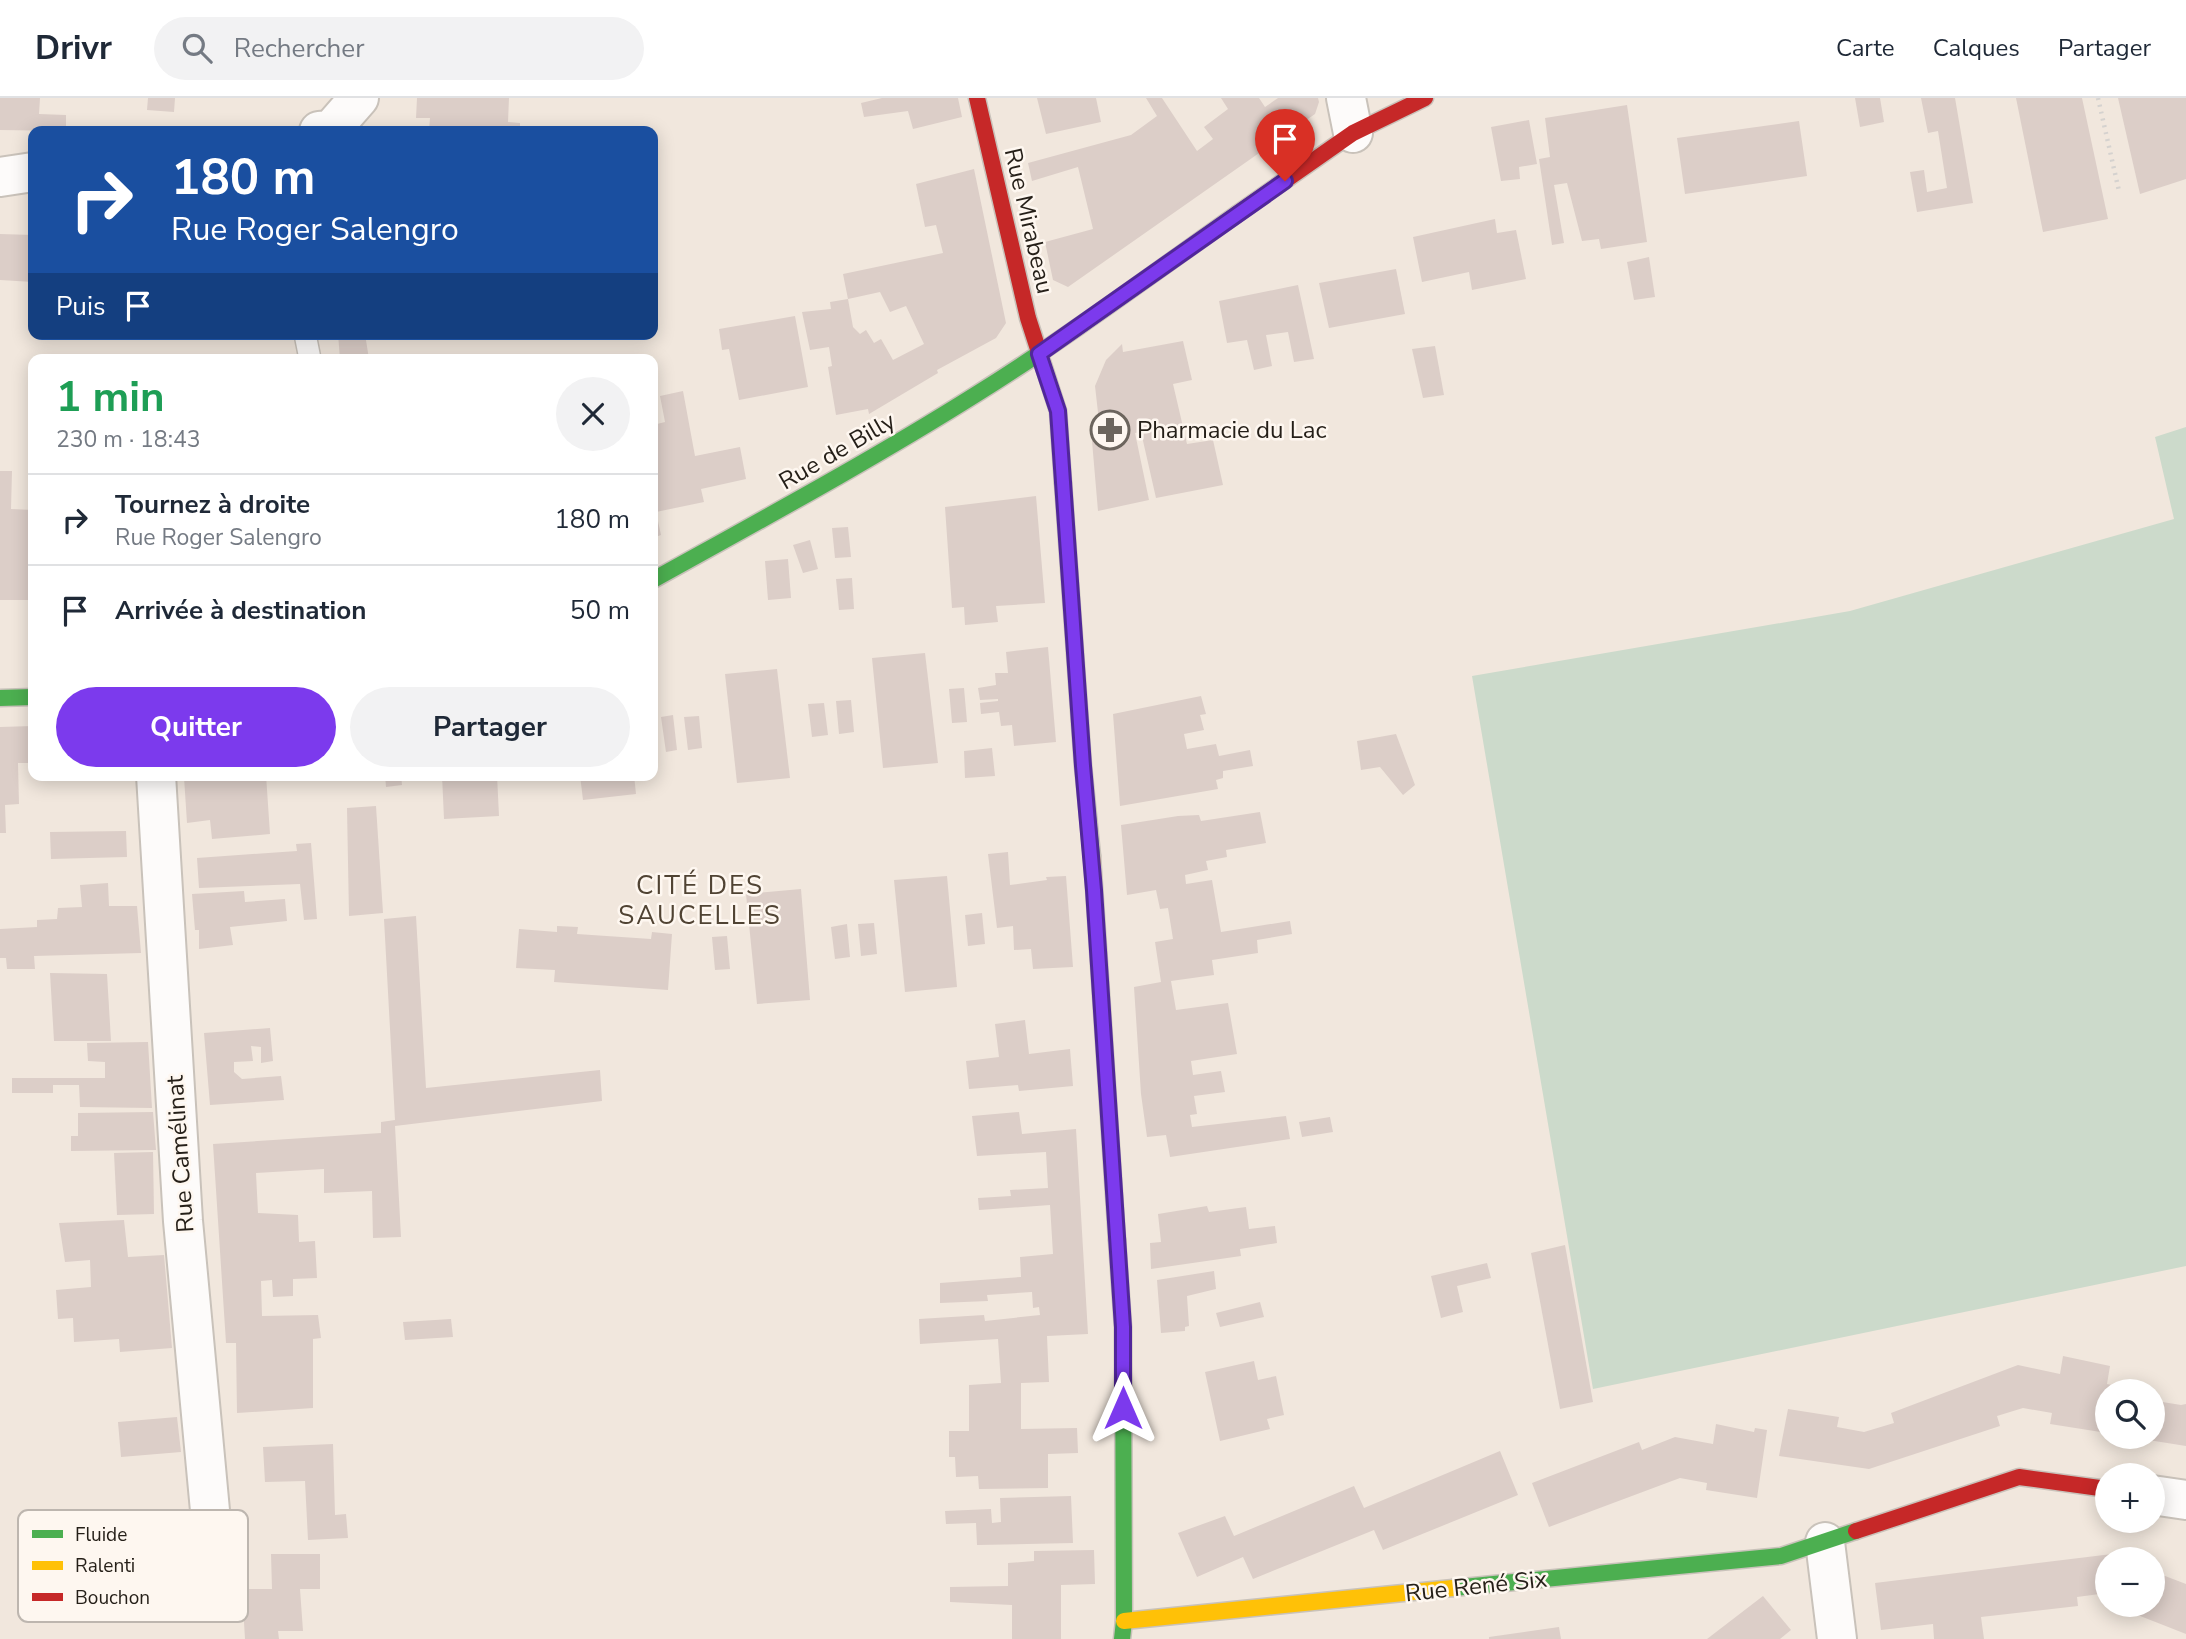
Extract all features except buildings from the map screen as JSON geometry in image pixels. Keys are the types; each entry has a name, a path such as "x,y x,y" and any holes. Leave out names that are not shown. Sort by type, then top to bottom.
{"street":[{"path":"334,126 359,98"},
{"name":"Rue Mirabeau","path":"977,98 1028,318 1058,411 1083,766 1094,876 1123,1327 1122,1639"},
{"name":"Rue de Billy","path":"658,577 855,468 1039,354 1350,115 1424,98"},
{"path":"0,177 28,173"},
{"path":"0,698 28,697"},
{"name":"Rue Camélinat","path":"156,781 183,1221 210,1510"},
{"name":"Rue René Six","path":"1124,1621 1781,1556 2018,1477 2095,1487"},
{"path":"2165,1497 2186,1500"},
{"path":"1825,1542 1837,1639"}],"path":[{"path":"2098,98 2119,191"}],"green space":[{"path":"2186,427 2186,1266 1593,1389 1472,676 1850,611 2174,519 2155,437"}],"traffic: fast":[{"path":"658,577 855,467 1009,374 1237,214"},
{"path":"1063,483 1092,856"},
{"path":"0,698 28,697"},
{"path":"1117,1240 1123,1327 1122,1639"},
{"path":"1453,1588 1781,1556 1856,1531"}],"traffic: slow":[{"path":"1092,856 1117,1240"},
{"path":"1124,1621 1453,1588"}],"traffic: jam":[{"path":"977,98 1028,318 1058,411 1063,483"},
{"path":"1237,214 1353,133 1425,98"},
{"path":"1856,1531 2019,1477 2095,1487"}],"place":[{"name":"Pharmacie du Lac","path":"1110,430"}],"district":[{"name":"CITÉ DES SAUCELLES","path":"700,900"}],"route":[{"path":"1123,1408 1123,1327 1091,835 1083,766 1058,411 1039,354 1285,181"}]}
